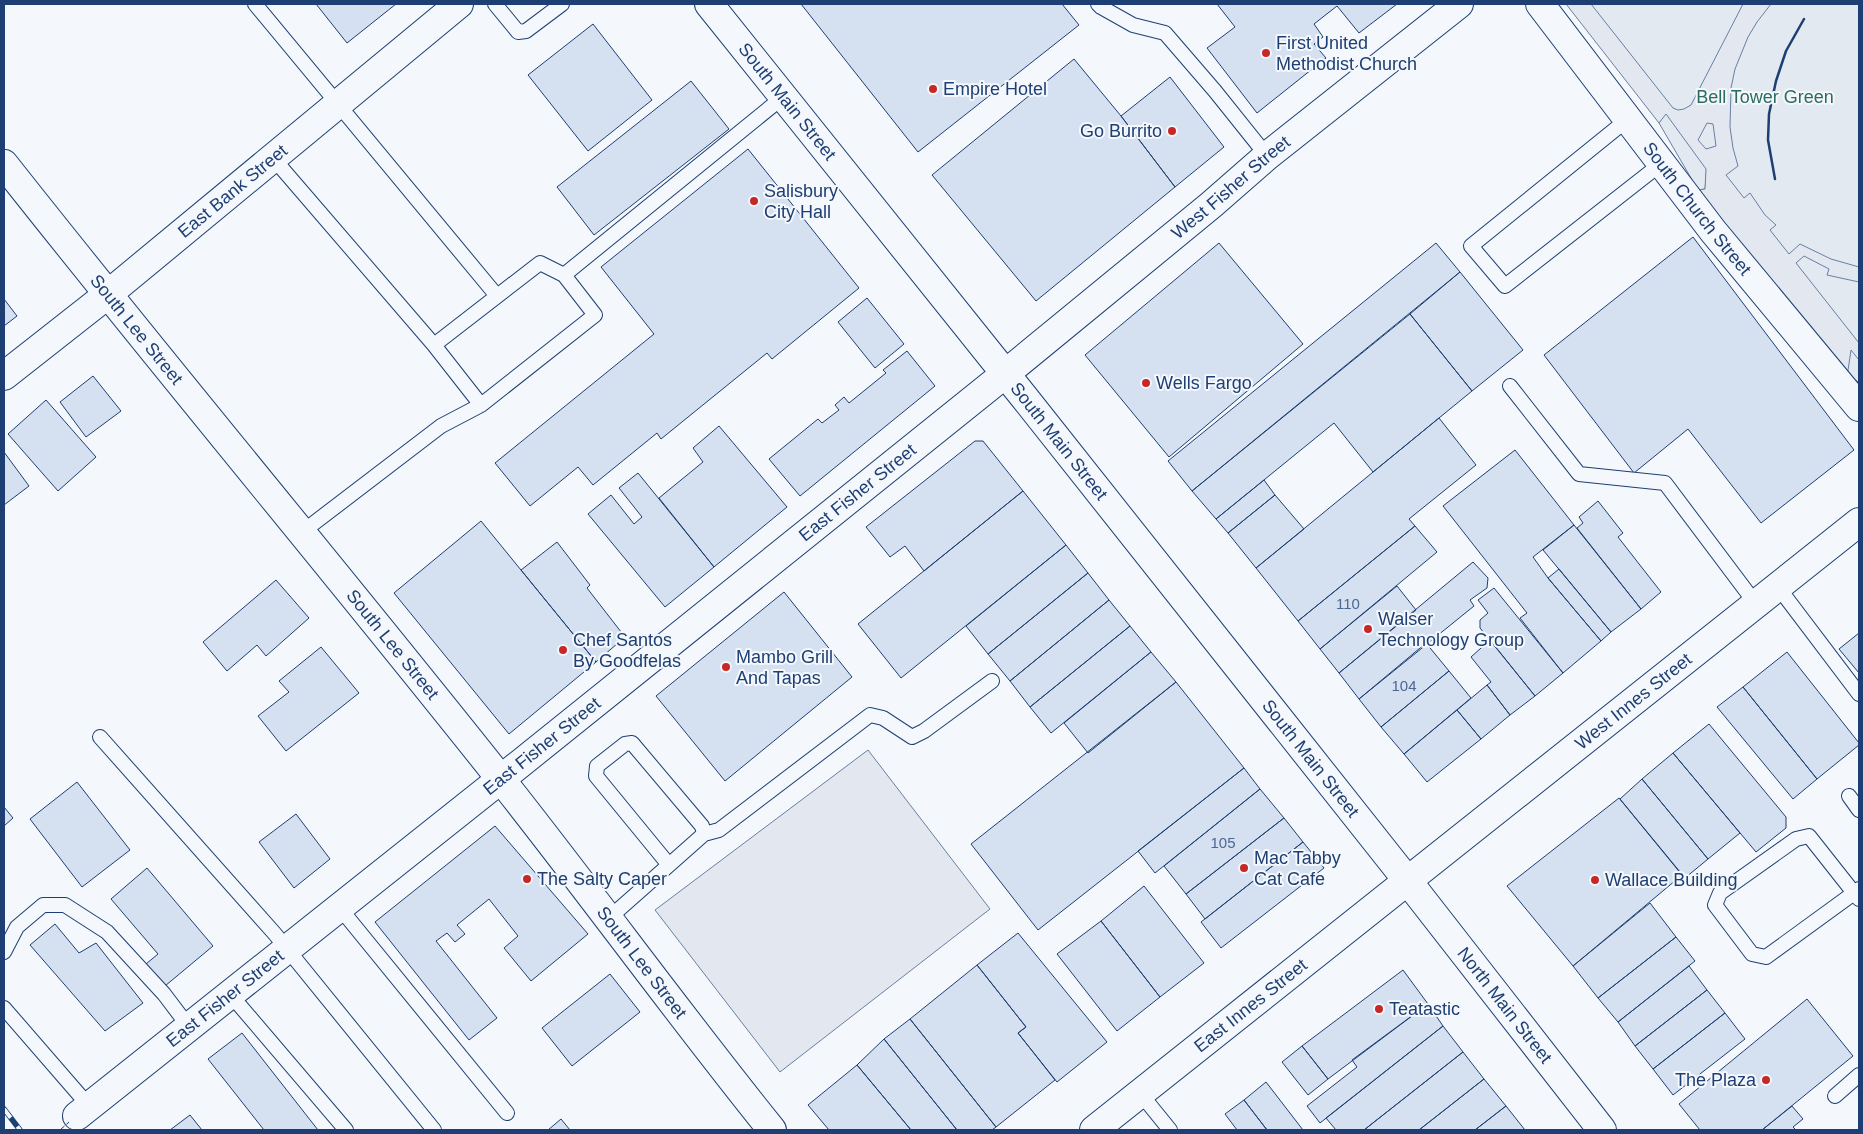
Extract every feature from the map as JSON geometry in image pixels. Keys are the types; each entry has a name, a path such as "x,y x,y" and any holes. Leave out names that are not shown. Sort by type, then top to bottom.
{"street":[{"name":"East Bank Street","path":"4,376 107,295 459,4"},
{"name":"South Main Street","path":"709,4 1407,880"},
{"name":"West Fisher Street","path":"1005,374 1211,205 1267,156 1459,4"},
{"name":"South Church Street","path":"1540,4 1713,231 1859,407"},
{"name":"South Lee Street","path":"4,164 107,295 501,779 723,1069 772,1130"},
{"name":"East Fisher Street","path":"83,1111 501,779 1005,374"},
{"name":"West Innes Street","path":"1407,880 1859,522"},
{"name":"East Innes Street","path":"1094,1130 1407,880"},
{"name":"North Main Street","path":"1407,880 1602,1130"}],"lane":[{"path":"254,4 497,296"},
{"path":"495,4 518,32 526,31 562,4"},
{"path":"1098,4 1133,25 1165,33 1267,156"},
{"path":"564,274 783,97"},
{"path":"1628,119 1471,246 1505,286 1662,163"},
{"path":"273,158 434,346 481,405"},
{"path":"301,533 441,426 481,405 595,315 564,274 540,263 434,346"},
{"path":"1510,386 1579,474 1665,483 1756,604"},
{"path":"1778,587 1859,694"},
{"path":"608,919 704,834 719,830 870,715 883,718 912,737 924,731 992,682"},
{"path":"100,737 287,949 434,1130"},
{"path":"669,866 596,776 597,766 625,744 632,743 702,826 704,834"},
{"path":"1849,796 1859,810"},
{"path":"1809,836 1857,893 1766,957 1752,954 1715,905 1720,893 1796,839 1809,836"},
{"path":"4,952 17,927 42,905 65,905 107,932 164,994 189,1027"},
{"path":"339,908 507,1113"},
{"path":"230,994 346,1130"},
{"path":"4,1008 83,1111"},
{"path":"1834,1096 1859,1075"},
{"path":"1140,1093 1170,1130"}],"green space":[{"name":"Bell Tower Green","path":"1578,4 1859,4 1859,382 1847,377 1707,169 1705,189 1698,190 1659,123 1665,114"}],"shaded area":[{"path":"1566,4 1591,4 1673,108 1678,110 1691,105 1743,4 1771,4 1748,37 1735,69 1731,88 1730,127 1738,166 1726,175 1744,198 1750,193 1765,215 1776,225 1770,230 1789,254 1800,244 1831,259 1859,267 1859,282 1827,275 1829,269 1804,256 1796,263 1859,343 1859,360 1851,350 1847,377 1698,190 1705,189 1706,169 1666,114 1659,123","holes":["1707,123 1713,124 1716,146 1706,149 1698,140"]},
{"path":"868,750 990,909 780,1072 655,910"}],"building":[{"path":"316,4 396,4 347,43"},
{"name":"Empire Hotel","path":"801,4 1062,4 1079,25 918,152"},
{"name":"First United Methodist Church","path":"1217,4 1397,4 1359,33 1337,6 1314,24 1323,37 1314,44 1326,58 1257,113 1207,48 1235,27"},
{"path":"593,24 652,100 588,151 528,75"},
{"path":"1074,59 1121,116 1175,187 1036,301 932,175"},
{"name":"Go Burrito","path":"1170,77 1224,147 1175,187 1121,116"},
{"path":"691,81 729,129 594,235 557,187"},
{"path":"748,149 859,288 772,359 767,353 661,439 657,433 593,485 578,467 530,506 495,463 654,334 601,267"},
{"path":"1693,237 1854,450 1761,523 1688,429 1634,473 1544,355"},
{"path":"1219,243 1303,344 1169,457 1085,355"},
{"path":"1436,243 1460,272 1192,491 1168,461"},
{"path":"1460,272 1523,350 1472,391 1410,314"},
{"path":"867,298 904,344 875,368 838,322"},
{"path":"4,299 17,316 4,326"},
{"path":"1410,314 1472,391 1373,472 1334,423 1216,519 1192,491"},
{"path":"907,351 935,386 800,496 769,459 818,419 822,423 839,410 835,405 844,397 849,403 886,373 883,370"},
{"path":"93,376 121,411 86,437 60,402"},
{"path":"46,400 96,457 58,491 8,434"},
{"path":"1439,418 1476,465 1409,519 1415,526 1298,621 1256,568"},
{"path":"719,426 787,507 714,567 659,498 703,462 693,448"},
{"path":"975,441 983,441 1023,491 924,571 905,546 890,557 866,527"},
{"path":"1515,450 1574,525 1533,557 1548,578 1601,641 1563,673 1520,618 1527,613 1443,506"},
{"path":"4,452 29,486 4,505"},
{"path":"638,473 714,567 665,607 588,514 611,495 634,524 642,517 619,488"},
{"path":"1264,480 1275,495 1228,533 1216,519"},
{"path":"1023,491 1066,545 901,678 858,624"},
{"path":"1275,495 1304,529 1256,568 1228,533"},
{"path":"1598,501 1623,533 1618,537 1661,592 1641,609 1577,528 1583,523 1579,517"},
{"path":"481,521 596,662 509,734 394,593"},
{"path":"1574,525 1641,609 1611,632 1543,550"},
{"path":"1415,526 1437,552 1320,649 1298,621"},
{"path":"557,542 590,585 587,588 625,637 596,662 521,570"},
{"path":"1066,545 1088,573 988,654 966,626"},
{"path":"1473,562 1488,578 1487,588 1470,600 1474,606 1359,699 1339,673"},
{"path":"1559,569 1611,632 1601,641 1548,578"},
{"path":"1088,573 1109,600 1010,681 988,654"},
{"path":"276,580 309,618 266,656 257,645 227,671 203,642"},
{"name":"Walser Technology Group","path":"1397,586 1416,610 1339,673 1320,649"},
{"path":"1494,588 1563,673 1535,696 1480,628 1480,620 1488,613 1478,600"},
{"path":"784,592 852,677 725,781 656,696"},
{"path":"1109,600 1130,626 1030,707 1010,681"},
{"path":"1130,626 1151,652 1051,733 1030,707"},
{"path":"1859,633 1859,673 1839,649"},
{"path":"1490,640 1535,696 1510,715 1487,685 1491,682 1471,657"},
{"path":"1426,643 1449,671 1381,727 1359,699"},
{"path":"321,647 359,693 286,751 258,716 289,692 279,681"},
{"path":"1151,652 1176,682 1088,753 1064,723"},
{"path":"1787,652 1859,743 1859,745 1817,779 1743,687"},
{"path":"1449,671 1471,698 1404,754 1381,727"},
{"path":"1176,682 1244,768 1038,930 971,844"},
{"path":"1487,685 1510,715 1481,739 1457,710"},
{"path":"1743,687 1817,779 1793,799 1717,707"},
{"path":"1457,710 1481,739 1427,782 1404,754"},
{"path":"1709,724 1786,817 1786,828 1756,852 1673,753"},
{"path":"1673,753 1740,833 1708,859 1642,779"},
{"path":"1244,768 1260,789 1155,873 1138,851"},
{"path":"1642,779 1708,859 1685,878 1620,799"},
{"path":"77,782 130,850 82,887 30,819"},
{"path":"1260,789 1284,818 1186,894 1164,866"},
{"name":"Wallace Building","path":"1619,798 1682,875 1573,966 1507,886"},
{"path":"4,807 13,818 4,826"},
{"path":"296,814 330,859 294,888 259,842"},
{"name":"Mac Tabby Cat Cafe","path":"1284,818 1303,842 1205,919 1186,894"},
{"path":"495,826 588,934 531,981 504,948 518,936 489,899 457,925 465,934 455,942 447,933 436,941 497,1018 469,1040 375,922"},
{"path":"1303,842 1324,868 1221,948 1201,922"},
{"path":"147,868 213,946 165,986 146,964 158,954 111,899"},
{"path":"1144,886 1204,963 1160,997 1101,921"},
{"path":"1650,903 1676,937 1598,998 1573,966"},
{"path":"1101,921 1160,997 1117,1031 1057,954"},
{"path":"55,924 79,953 96,943 143,1003 105,1031 30,945"},
{"path":"1018,933 1107,1042 1057,1082 1018,1033 1026,1027 977,965"},
{"path":"1676,937 1695,961 1618,1022 1598,998"},
{"path":"977,965 1026,1027 1018,1033 1055,1080 996,1127 910,1019"},
{"path":"1689,966 1707,990 1635,1046 1618,1022"},
{"path":"1403,970 1428,1004 1328,1079 1302,1046"},
{"path":"610,974 640,1012 572,1066 542,1028"},
{"path":"1707,990 1725,1013 1653,1069 1635,1046"},
{"name":"The Plaza","path":"1807,999 1853,1056 1762,1130 1700,1130 1679,1104"},
{"path":"1428,1004 1443,1026 1320,1123 1307,1106 1357,1067 1352,1060"},
{"path":"1725,1013 1745,1039 1673,1095 1653,1069"},
{"path":"910,1019 996,1127 992,1130 957,1130 884,1039"},
{"path":"1443,1026 1463,1052 1364,1130 1336,1130 1326,1118"},
{"path":"242,1033 318,1130 264,1130 208,1059"},
{"path":"884,1039 957,1130 911,1130 857,1065"},
{"path":"1302,1046 1328,1079 1308,1095 1282,1062"},
{"path":"1463,1052 1484,1079 1419,1130 1364,1130"},
{"path":"857,1065 911,1130 829,1130 808,1105"},
{"path":"1484,1079 1506,1106 1475,1130 1419,1130"},
{"path":"1266,1082 1303,1130 1267,1130 1244,1100"},
{"path":"1244,1100 1267,1130 1237,1130 1225,1114"},
{"path":"1506,1106 1525,1130 1475,1130"},
{"path":"1792,1106 1803,1119 1793,1127 1796,1130 1762,1130"},
{"path":"190,1115 202,1130 170,1130"},
{"path":"561,1119 570,1130 548,1130"}],"railway":[{"path":"4,1109 20,1130"}],"fence":[{"path":"60,1130 69,1122"}],"wall":[{"path":"1775,179 1768,140 1769,114 1776,81 1786,51 1804,19"}],"place":[{"name":"First United Methodist Church","path":"1266,53"},
{"name":"Empire Hotel","path":"933,89"},
{"name":"Go Burrito","path":"1172,131"},
{"name":"Salisbury City Hall","path":"754,201"},
{"name":"Wells Fargo","path":"1146,383"},
{"name":"Walser Technology Group","path":"1368,629"},
{"name":"Chef Santos By Goodfelas","path":"563,650"},
{"name":"Mambo Grill And Tapas","path":"726,667"},
{"name":"Mac Tabby Cat Cafe","path":"1244,868"},
{"name":"The Salty Caper","path":"527,879"},
{"name":"Wallace Building","path":"1595,880"},
{"name":"Teatastic","path":"1379,1009"},
{"name":"The Plaza","path":"1766,1080"}]}
